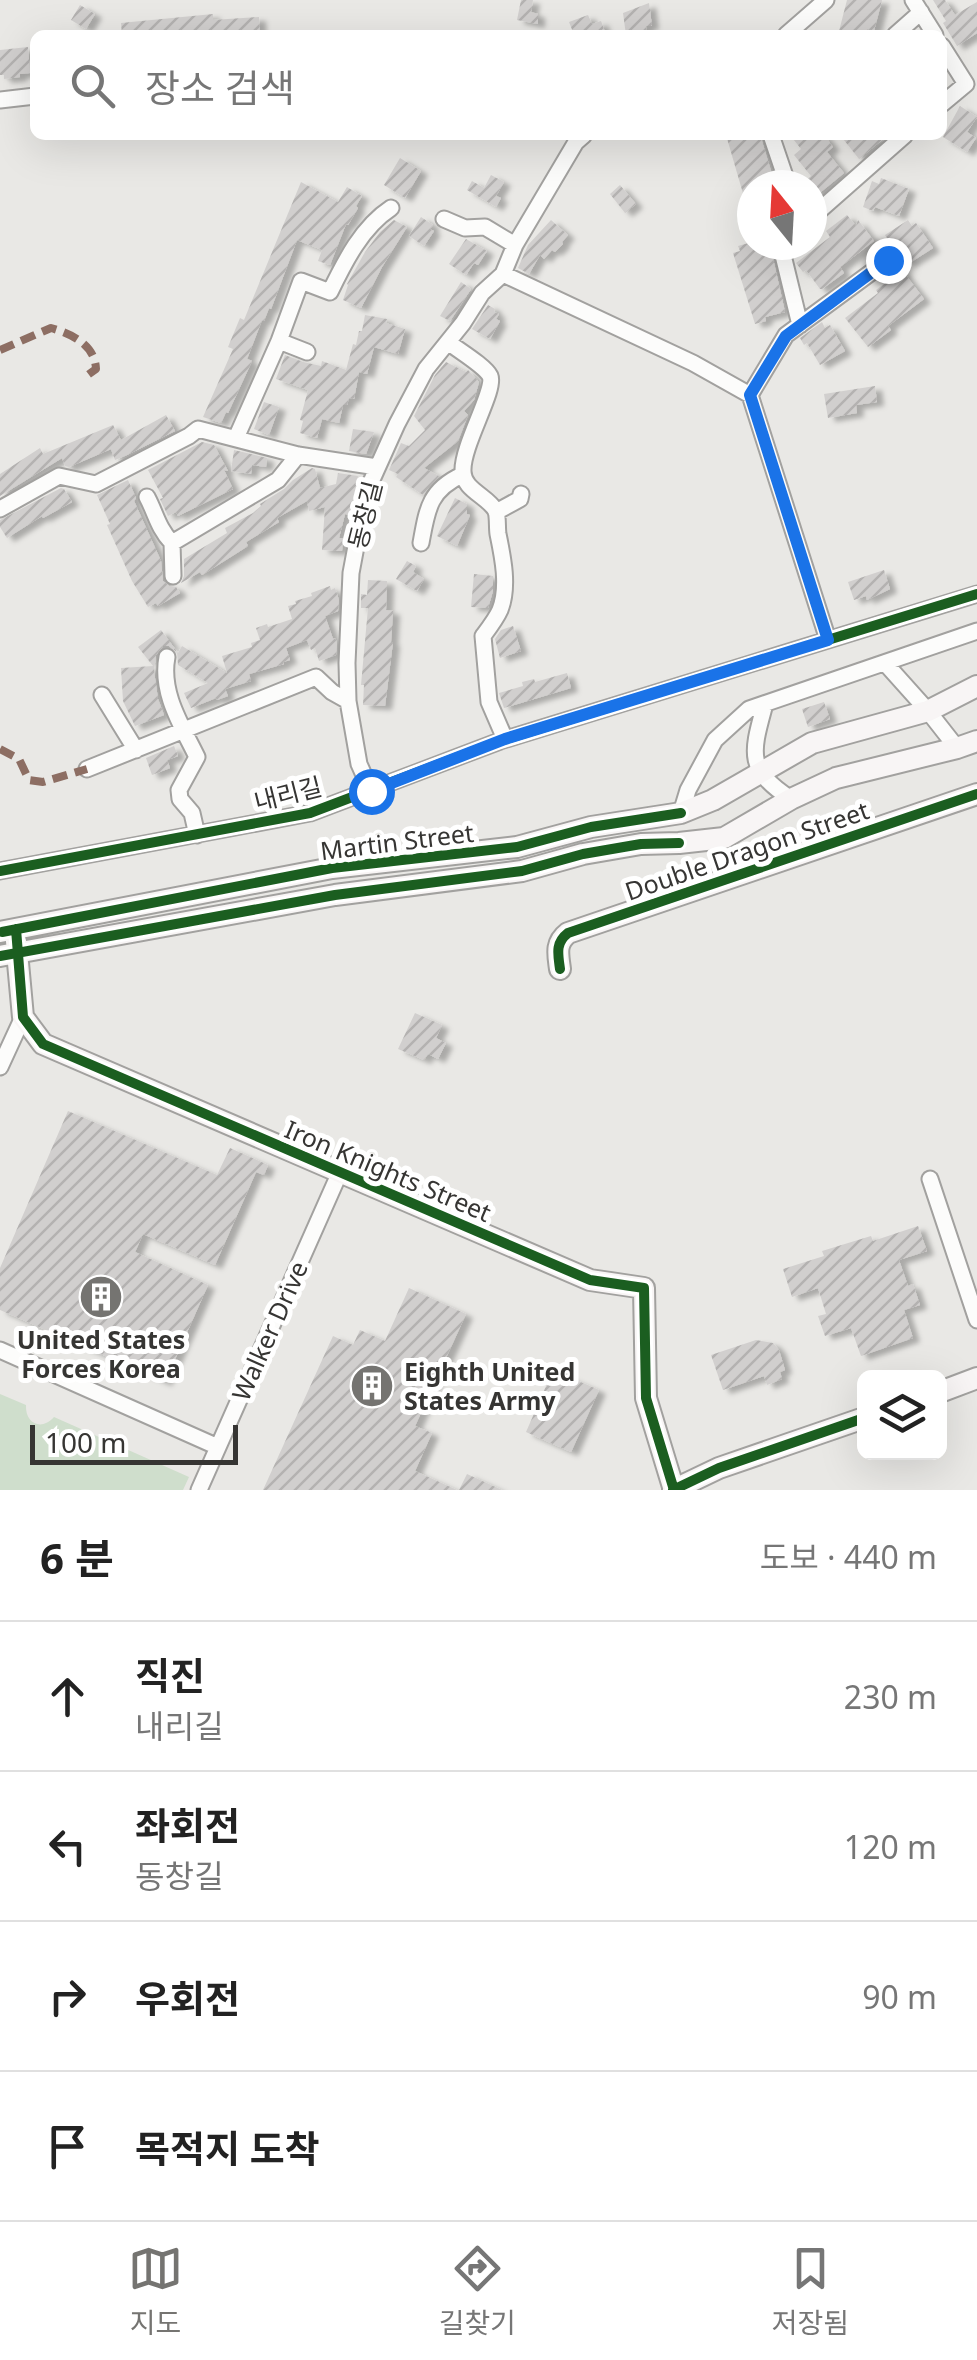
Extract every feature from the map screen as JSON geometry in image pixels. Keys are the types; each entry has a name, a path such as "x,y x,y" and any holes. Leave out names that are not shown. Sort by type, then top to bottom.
{"main road":[{"name":"Martin Street","path":"8,931 332,868 517,847 591,827 681,813 713,800 812,743 928,711 977,686"},
{"name":"Martin Street","path":"8,955 335,895 522,871 583,854 641,844 724,838 836,778 967,744"},
{"name":"Double Dragon Street","path":"560,969 558,946 568,933 977,794"},
{"path":"8,931 8,955 23,1017"},
{"name":"Iron Knights Street","path":"23,1017 43,1044 590,1280 644,1288 646,1398 674,1490"},
{"path":"947,1389 977,1378"},
{"path":"674,1490 718,1468 857,1420"}],"street":[{"path":"792,30 826,0"},
{"path":"899,30 917,6 932,30"},
{"path":"947,54 966,84 947,100"},
{"path":"0,100 30,97"},
{"name":"동창길","path":"371,791 359,764 348,701 347,663 351,572 366,493 426,370 482,293 503,274 515,245 578,140"},
{"path":"773,140 783,170"},
{"path":"827,201 899,140"},
{"path":"236,438 301,281 330,292 373,220 391,208"},
{"path":"444,219 465,228 485,227 515,245"},
{"path":"785,260 800,325"},
{"path":"750,395 786,336 888,260"},
{"path":"503,274 693,363 750,395 828,640"},
{"path":"279,341 307,352"},
{"path":"448,342 488,372 492,381 464,454 462,475 496,512 504,560 503,600 483,636 489,702 505,739"},
{"path":"0,509 59,476 96,484 198,428 298,455 378,467"},
{"path":"172,543 278,480 298,455"},
{"path":"421,543 435,494 462,475"},
{"path":"496,512 522,494"},
{"path":"146,497 160,530 172,543 173,576"},
{"name":"내리길","path":"0,871 310,814 505,739 977,594"},
{"path":"681,813 688,790 715,740 749,709 977,631"},
{"path":"167,657 167,689 197,757 179,790 197,834"},
{"path":"881,665 967,744"},
{"path":"87,769 316,677 348,701"},
{"path":"102,695 136,750"},
{"path":"765,704 754,758 774,788 791,799"},
{"path":"0,1067 23,1017"},
{"name":"Walker Drive","path":"199,1490 340,1172"},
{"path":"930,1178 977,1320"},
{"path":"0,1350 218,1448"}],"green space":[{"path":"0,1394 26,1405 28,1417 35,1423 44,1424 54,1417 189,1477 183,1490 0,1490"}],"building":[{"path":"521,0 533,0 531,12 538,14 538,24 517,20"},
{"path":"847,0 882,0 874,30 839,30"},
{"path":"933,0 945,0 955,15 977,2 977,33 957,46"},
{"path":"649,3 652,26 646,26 646,30 625,30 623,13"},
{"path":"80,5 95,14 86,29 71,20"},
{"path":"213,14 213,20 259,17 260,30 122,30 121,23"},
{"path":"588,15 592,24 601,21 604,30 572,30 569,22"},
{"path":"28,47 30,73 4,79 0,75 0,50"},
{"path":"960,106 977,117 967,132 976,138 967,152 947,140 947,130"},
{"path":"727,140 762,140 771,170 737,173"},
{"path":"794,140 828,140 833,147 827,152 844,173 827,187 827,170 806,170 794,155 801,149"},
{"path":"844,140 882,140 859,159"},
{"path":"400,158 421,171 405,198 384,185"},
{"path":"491,175 504,182 496,196 501,198 496,207 467,190 472,181 484,188"},
{"path":"881,178 909,189 899,216 863,207 872,181 879,184"},
{"path":"301,182 338,202 347,187 362,196 358,208 346,224 330,265 318,261 322,250 297,240 247,359 252,361 228,413 221,423 203,417 233,349 228,347 240,318 244,320"},
{"path":"620,185 636,204 625,213 610,194"},
{"path":"847,215 856,226 858,220 874,241 840,267 844,273 820,289 796,263 827,260 827,230"},
{"path":"421,217 433,225 430,229 434,231 424,246 409,236"},
{"path":"394,220 407,227 361,308 343,300 347,284 365,252"},
{"path":"551,220 568,235 555,252 552,250 544,259 540,255 529,274 518,268 528,245"},
{"path":"908,220 912,226 916,223 933,248 908,264 885,235"},
{"path":"466,239 487,251 466,275 449,264"},
{"path":"737,252 737,260 773,260 785,312 755,324 733,253"},
{"path":"902,270 924,299 868,347 845,318"},
{"path":"461,282 471,289 450,321 440,316"},
{"path":"488,305 499,314 496,319 500,321 490,339 472,329"},
{"path":"365,315 387,319 386,323 405,329 398,354 374,347 367,374 359,372 354,399 349,398 347,405 343,405 339,423 322,419 317,438 300,433 308,390 276,379 285,355 321,366 322,361 346,370"},
{"path":"822,322 825,328 830,325 845,351 820,365 800,338"},
{"path":"446,362 468,370 479,382 474,400 464,411 468,415 458,441 424,468 439,476 423,495 389,470 401,443 409,446 425,430 414,416"},
{"path":"875,386 877,402 856,405 857,413 828,418 824,394"},
{"path":"264,402 279,407 269,435 254,429"},
{"path":"166,415 175,431 127,455 115,460 111,449 69,467 62,458 0,496 0,474 40,448 43,454 113,425 121,440"},
{"path":"353,429 374,432 366,454 349,451"},
{"path":"202,442 214,445 233,489 178,516 176,512 168,516 148,470"},
{"path":"234,450 267,458 266,467 252,465 251,474 231,471"},
{"path":"312,468 320,488 336,484 338,473 358,476 350,515 345,514 339,538 343,538 342,551 322,550 325,507 309,511 307,501 277,518 279,522 246,542 248,546 202,575 200,572 181,583 184,559 227,533 225,528 253,513"},
{"path":"128,480 161,561 163,581 180,593 158,606 156,603 148,607 132,581 97,495"},
{"path":"61,488 72,502 7,538 0,520"},
{"path":"455,498 467,504 470,515 457,546 437,536"},
{"path":"407,561 416,566 413,572 424,579 417,591 396,579"},
{"path":"884,570 890,589 867,600 866,596 854,600 848,582"},
{"path":"474,574 493,576 488,608 471,607"},
{"path":"368,580 387,581 386,610 393,611 385,706 363,705 361,685 368,608 361,608 361,594 367,595"},
{"path":"330,586 331,590 335,588 339,600 338,611 325,616 337,643 336,655 319,661 307,640 286,648 290,660 284,664 249,674 251,681 225,689 228,696 191,708 184,693 208,683 178,665 177,652 163,646 156,655 154,671 164,715 135,726 123,701 121,668 153,666 138,647 161,630 178,653 182,646 227,673 222,656 252,647 251,643 260,640 256,628 292,619 288,606"},
{"path":"513,626 521,651 500,658 495,639 501,630"},
{"path":"567,673 571,688 504,708 499,693 523,686 522,682"},
{"path":"824,702 830,719 808,727 802,709"},
{"path":"174,746 178,756 167,760 170,768 152,775 146,758"},
{"path":"415,1013 442,1025 436,1038 446,1043 438,1059 428,1054 424,1060 398,1049"},
{"path":"68,1111 217,1175 230,1148 268,1165 264,1175 256,1172 215,1265 143,1234 135,1252 208,1285 165,1382 0,1310 0,1268"},
{"path":"918,1226 927,1251 899,1260 920,1305 904,1310 913,1338 861,1356 851,1328 825,1336 818,1316 826,1314 818,1288 792,1297 783,1269 824,1256 822,1251 871,1236 873,1241"},
{"name":"Eighth United States Army","path":"409,1288 466,1314 415,1426 432,1433 415,1471 457,1490 263,1490 333,1336 353,1345 360,1330 385,1341"},
{"path":"756,1340 773,1343 779,1350 785,1370 780,1372 782,1379 767,1385 764,1376 723,1390 711,1355"},
{"path":"553,1370 599,1390 571,1452 526,1432"},
{"path":"467,1474 502,1490 459,1490"}],"marked path":[{"path":"0,350 51,328 87,347 96,369 85,377"},
{"path":"0,749 19,759 29,780 43,782 87,769"}],"cycle path":[{"path":"0,871 310,813 500,741 977,594"},
{"path":"560,969 559,945 568,933 977,794"},
{"path":"2,932 332,868 517,847 591,827 681,813"},
{"path":"0,956 335,895 522,871 583,854 641,844 679,843"},
{"path":"16,929 23,1017 43,1044 590,1280 644,1288 646,1398 674,1490"},
{"path":"673,1490 719,1468 857,1420"}],"place":[{"name":"United States Forces Korea","path":"101,1297"},
{"name":"Eighth United States Army","path":"372,1386"}],"route":[{"path":"371,791 505,739 828,640 750,395 786,336 888,260"}]}
